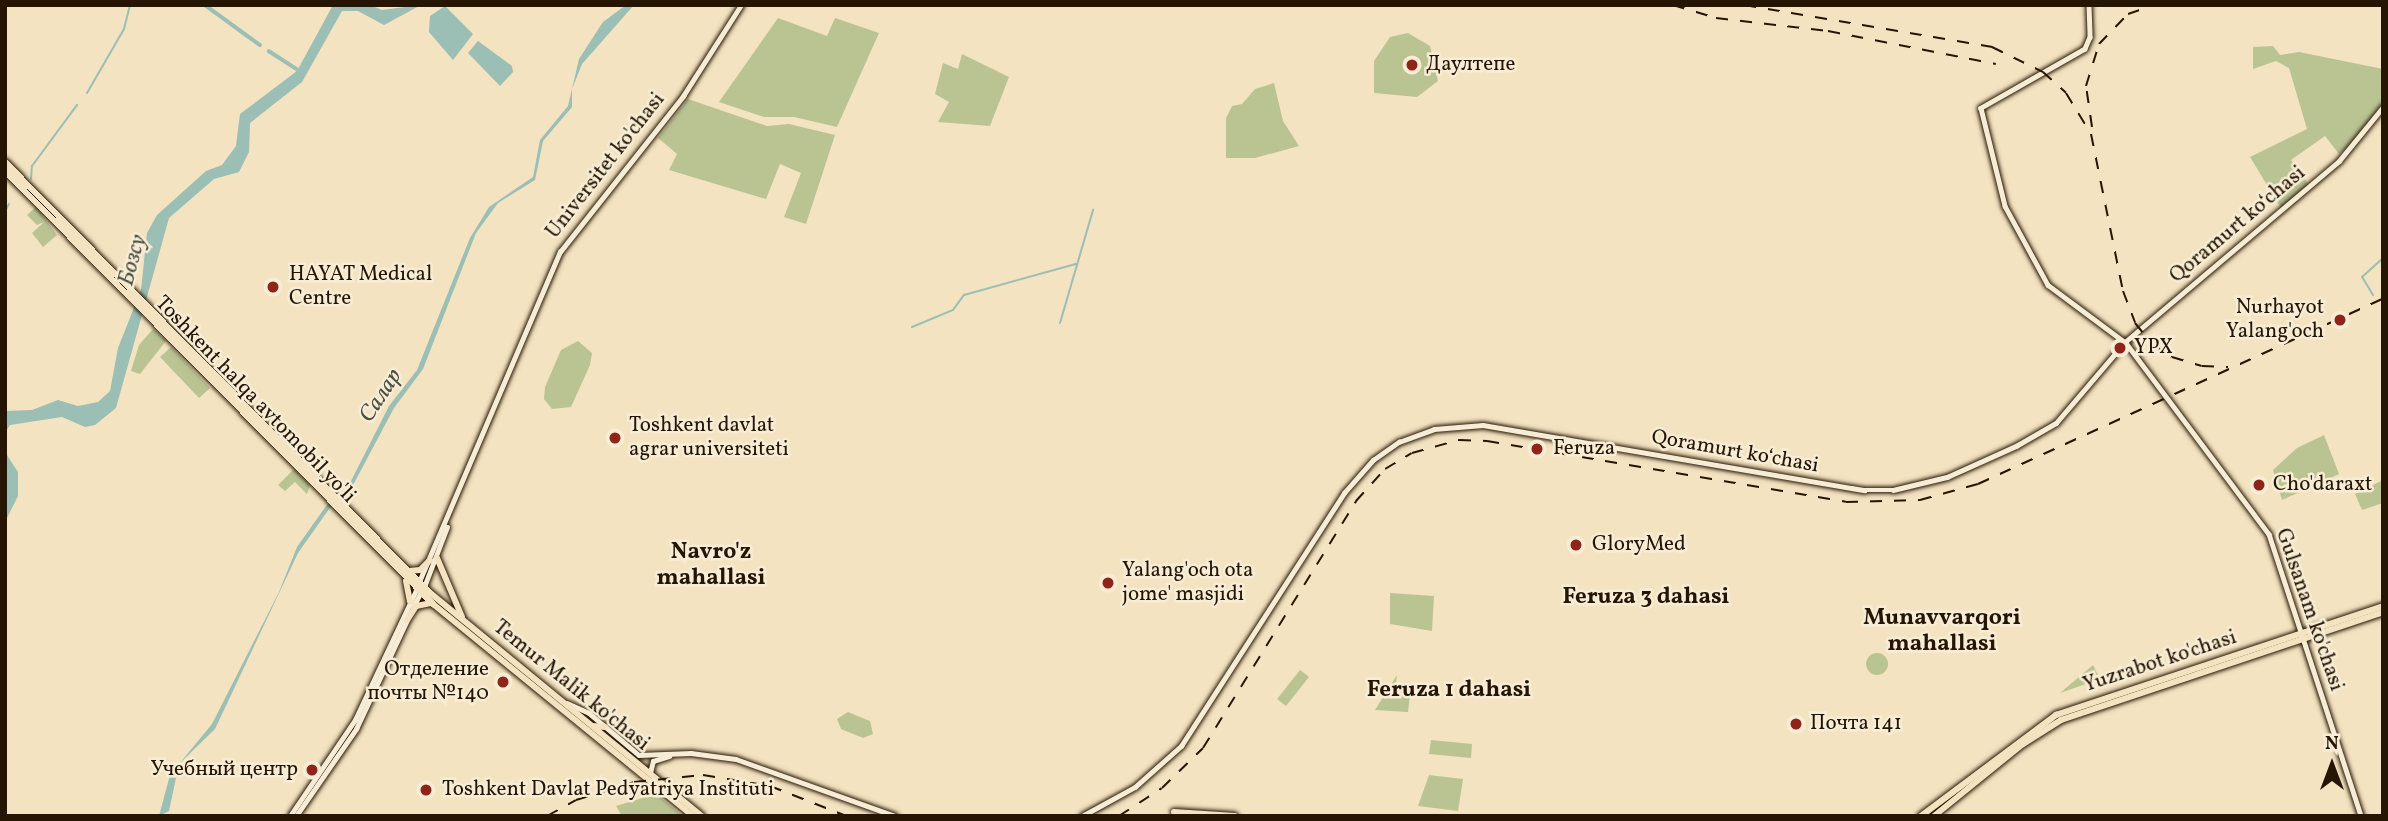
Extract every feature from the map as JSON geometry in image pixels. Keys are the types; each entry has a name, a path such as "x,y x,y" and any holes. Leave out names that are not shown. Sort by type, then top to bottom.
{"main road":[{"name":"Universitet ko'chasi","path":"420,587 560,252 683,96 741,5"},
{"name":"Gulsanam ko'chasi","path":"2089,5 2086,48 1981,108 2005,206 2041,274 2053,290 2125,342 2269,534 2361,816"},
{"name":"Qoramurt koʻchasi","path":"1084,816 1136,788 1182,747 1339,502 1368,468 1405,441 1442,429 1494,428 1863,492 1893,491 1968,471 2048,431 2125,342 2339,162 2383,109"},
{"name":"Toshkent halqa avtomobil yo'li","path":"5,162 59,221 420,587"},
{"name":"Toshkent halqa avtomobil yo'li","path":"5,172 59,221"},
{"path":"410,602 409,587 403,570 416,572 433,559 465,621"},
{"path":"361,714 410,602 420,587"},
{"path":"296,816 361,714 407,620 420,587"},
{"name":"Temur Malik ko'chasi","path":"420,587 433,604 592,729 694,816"},
{"name":"Temur Malik ko'chasi","path":"420,587 563,701 592,729"},
{"path":"407,620 416,606 433,604"},
{"name":"Yuzrabot ko'chasi","path":"2305,638 2383,606"},
{"name":"Yuzrabot ko'chasi","path":"1968,786 2048,726 2118,697 2383,612"},
{"path":"563,701 605,727 639,755 682,752 727,757 893,816"},
{"path":"592,729 605,727"},
{"path":"633,763 683,755 734,762 893,816"},
{"path":"290,816 335,757"},
{"path":"650,773 654,760"},
{"name":"Temur Malik ko'chasi","path":"633,763 650,773 702,816"},
{"path":"1921,816 1968,786"},
{"path":"1934,816 1968,786"},
{"path":"1175,814 1235,816"}],"green space":[{"path":"778,18 827,36 835,18 879,33 837,127 794,117 764,117 719,102"},
{"path":"1408,33 1430,46 1438,81 1417,97 1374,93 1374,61 1390,37"},
{"path":"2273,46 2280,55 2299,52 2383,69 2383,101 2361,135 2339,154 2325,136 2291,160 2309,185 2281,208 2250,157 2307,129 2289,68 2276,61 2253,69 2253,47"},
{"path":"962,54 1009,77 990,126 938,122 949,102 935,94 943,63 958,69"},
{"path":"1274,83 1283,121 1299,146 1255,158 1226,158 1226,118 1232,106 1242,104 1255,89"},
{"path":"688,99 767,126 789,124 835,135 806,224 784,217 801,173 780,164 766,199 669,170 677,154 658,138"},
{"path":"36,207 57,235 43,247 32,233 44,222 37,225 27,215"},
{"path":"153,329 166,341 140,374 131,371 139,345"},
{"path":"578,341 592,353 590,365 571,407 552,409 544,399 545,387 561,350"},
{"path":"171,347 210,388 199,398 160,357"},
{"path":"2324,435 2339,474 2282,500 2273,470 2297,448"},
{"path":"294,469 310,485 307,494 295,482 285,491 278,485"},
{"path":"2383,480 2383,503 2362,510 2355,494"},
{"path":"1390,593 1434,596 1432,631 1390,624"},
{"path":"1877,653 1887,660 1888,664 1881,674 1877,675 1867,668 1866,664 1873,654"},
{"path":"2093,665 2100,679 2060,693"},
{"path":"1300,670 1309,677 1286,706 1277,699"},
{"path":"1397,675 1395,691 1410,695 1408,712 1375,710"},
{"path":"848,712 870,721 873,734 863,738 841,729 837,719"},
{"path":"1431,740 1472,744 1471,758 1429,754"},
{"path":"1429,775 1463,779 1458,811 1418,806"},
{"path":"649,796 661,798 683,816 622,816 616,806"}],"water":[{"name":"Бозсу","path":"333,5 370,5 382,10 421,5 384,25 358,11 342,11 302,82 250,123 249,152 239,172 214,179 169,218 116,408 95,425 85,427 62,417 10,425 5,433 5,411 32,410 58,400 78,406 98,402 110,391 118,348 141,290 147,233 157,215 206,171 222,165 236,146 240,114 297,71"},
{"name":"Салар","path":"626,5 634,5 582,64 572,89 572,107 543,141 535,180 498,203 476,233 423,369 394,408 352,487 329,509 298,553 215,729 179,764 212,724 279,592 297,547 326,506 348,487 389,406 417,370 470,238 489,207 533,177 540,140 568,106 579,59 603,22"},
{"path":"445,6 473,34 453,60 429,32 430,16"},
{"path":"478,41 512,66 513,72 500,86 468,53"},
{"path":"5,452 18,472 18,496 5,522"},
{"path":"179,764 169,811 159,816 170,775"}],"waterway":[{"path":"87,93 124,29 130,5"},
{"path":"205,5 260,45"},
{"path":"269,51 300,71"},
{"path":"31,179 32,166 77,105"},
{"path":"5,211 9,204"},
{"path":"1060,323 1093,210"},
{"path":"2373,295 2362,277 2383,258"},
{"path":"912,327 953,310 964,295 1076,264"}],"railway":[{"path":"1673,5 1716,18 1828,31 1996,64"},
{"path":"1744,5 1992,47 2043,72 2066,93 2091,134 2123,291 2135,323 2151,343 2172,357 2202,366 2228,367"},
{"path":"2092,127 2086,86 2099,44 2128,14 2154,5"},
{"path":"1119,816 1162,788 1203,748 1356,501 1385,469 1412,453 1459,440 1487,441 1846,502 1920,500 1978,484 2383,299"},
{"path":"547,816 576,800 634,782 703,775 770,786 846,816"}],"place":[{"name":"Даултепе","path":"1412,65"},
{"name":"HAYAT Medical Centre","path":"273,287"},
{"name":"Nurhayot Yalang'och","path":"2340,320"},
{"name":"YPX","path":"2120,348"},
{"name":"Toshkent davlat agrar universiteti","path":"615,438"},
{"name":"Feruza","path":"1537,449"},
{"name":"Cho'daraxt","path":"2259,485"},
{"name":"GloryMed","path":"1576,545"},
{"name":"Yalang'och ota jome' masjidi","path":"1108,583"},
{"name":"Отделение почты №140","path":"503,682"},
{"name":"Почта 141","path":"1796,724"},
{"name":"Учебный центр","path":"312,770"},
{"name":"Toshkent Davlat Pedyatriya Instituti","path":"426,790"}],"district":[{"name":"Navro'z mahallasi","path":"711,565"},
{"name":"Feruza 3 dahasi","path":"1646,597"},
{"name":"Munavvarqori mahallasi","path":"1942,631"},
{"name":"Feruza 1 dahasi","path":"1449,690"}]}
